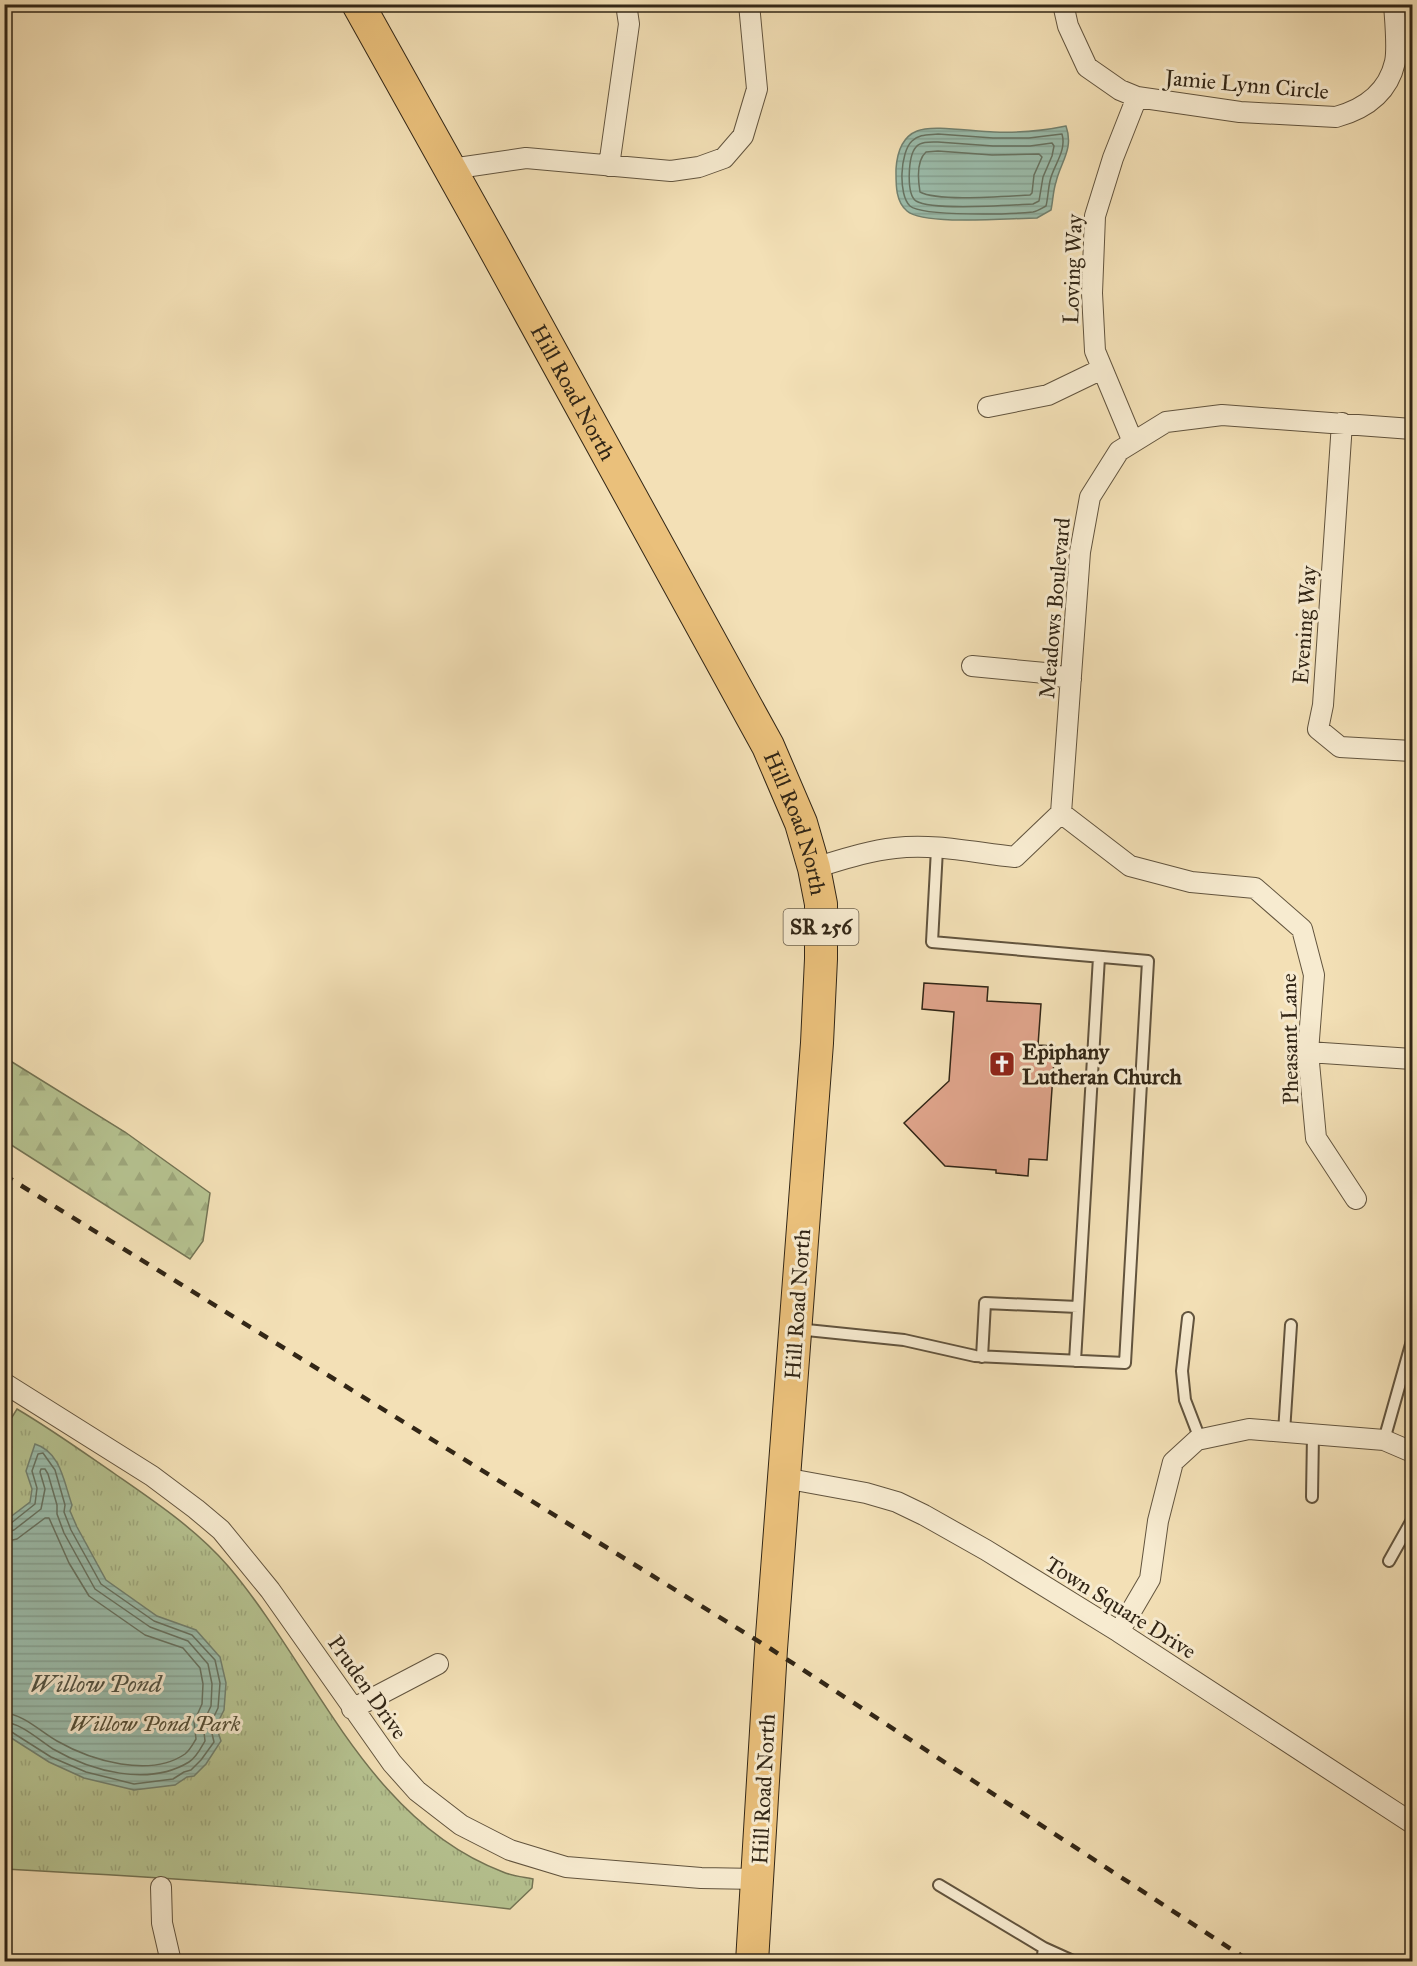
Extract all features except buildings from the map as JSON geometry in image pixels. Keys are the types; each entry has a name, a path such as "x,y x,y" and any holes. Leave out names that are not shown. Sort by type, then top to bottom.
{"main road":[{"name":"Hill Road North","path":"358,4 768,746 801,822 814,868 821,904 817,1043 771,1648 752,1962"}],"street":[{"path":"609,166 628,24 627,4"},
{"path":"451,169 526,159 671,171 699,166 724,158 743,136 756,89 749,4"},
{"name":"Jamie Lynn Circle","path":"1064,4 1068,26 1087,67 1120,90 1137,97 1239,112 1336,117 1371,103 1385,85 1404,36 1395,4"},
{"name":"Loving Way","path":"1133,442 1095,351 1093,316 1095,216 1113,158 1137,97"},
{"path":"988,407 1048,396 1102,369"},
{"name":"Meadows Boulevard","path":"1060,813 1080,552 1089,497 1119,451 1166,422 1222,415 1413,429"},
{"name":"Evening Way","path":"1342,423 1323,705 1318,729 1340,747 1413,751"},
{"path":"972,666 1045,673 1071,678"},
{"path":"814,868 869,851 897,847 1015,857 1060,813"},
{"name":"Pheasant Lane","path":"1060,813 1130,866 1191,882 1255,888 1302,930 1314,975 1308,1052 1316,1138 1356,1199"},
{"path":"1308,1052 1413,1059"},
{"name":"Pruden Drive","path":"4,1383 152,1476 221,1530 270,1590 392,1763 417,1791 461,1825 510,1850 537,1860 591,1870 701,1878 758,1879"},
{"path":"1119,1632 1150,1579 1158,1521 1173,1462 1200,1439 1249,1429 1384,1440 1413,1452"},
{"name":"Town Square Drive","path":"784,1478 866,1493 897,1502 986,1550 1119,1632 1413,1823"},
{"path":"352,1709 438,1664"},
{"path":"161,1887 162,1923 171,1962"}],"lane":[{"path":"795,1329 904,1340 982,1356 1125,1363 1148,961 932,942 937,849"},
{"path":"1075,1361 1099,957"},
{"path":"982,1356 985,1303 1078,1307"},
{"path":"1188,1318 1182,1371 1185,1400 1200,1439"},
{"path":"1284,1432 1292,1325"},
{"path":"1384,1440 1413,1341"},
{"path":"1312,1497 1313,1434"},
{"path":"1389,1561 1413,1520"},
{"path":"939,1885 1044,1948 1075,1962"},
{"path":"1042,1962 1044,1948"}],"green space":[{"path":"4,1057 125,1132 210,1193 203,1241 190,1259 5,1141"},
{"name":"Willow Pond Park","path":"17,1409 145,1495 174,1516 216,1553 259,1606 347,1738 379,1780 415,1817 456,1848 503,1872 533,1879 532,1888 510,1909 258,1885 5,1869 4,1430"}],"water":[{"path":"1066,126 1068,148 1055,185 1051,210 1037,218 949,220 931,218 916,216 907,211 900,202 896,186 898,158 904,142 917,131 943,128 1012,132"},
{"name":"Willow Pond","path":"35,1444 44,1448 56,1461 72,1505 70,1511 106,1580 157,1616 196,1630 220,1657 226,1683 224,1710 216,1726 221,1741 206,1764 194,1776 187,1777 175,1785 134,1790 84,1778 49,1762 5,1734 5,1521 30,1502 32,1489 26,1471"}],"railway":[{"path":"4,1175 771,1649 1251,1962"}],"place":[{"name":"Epiphany Lutheran Church","path":"1002,1064"}]}
